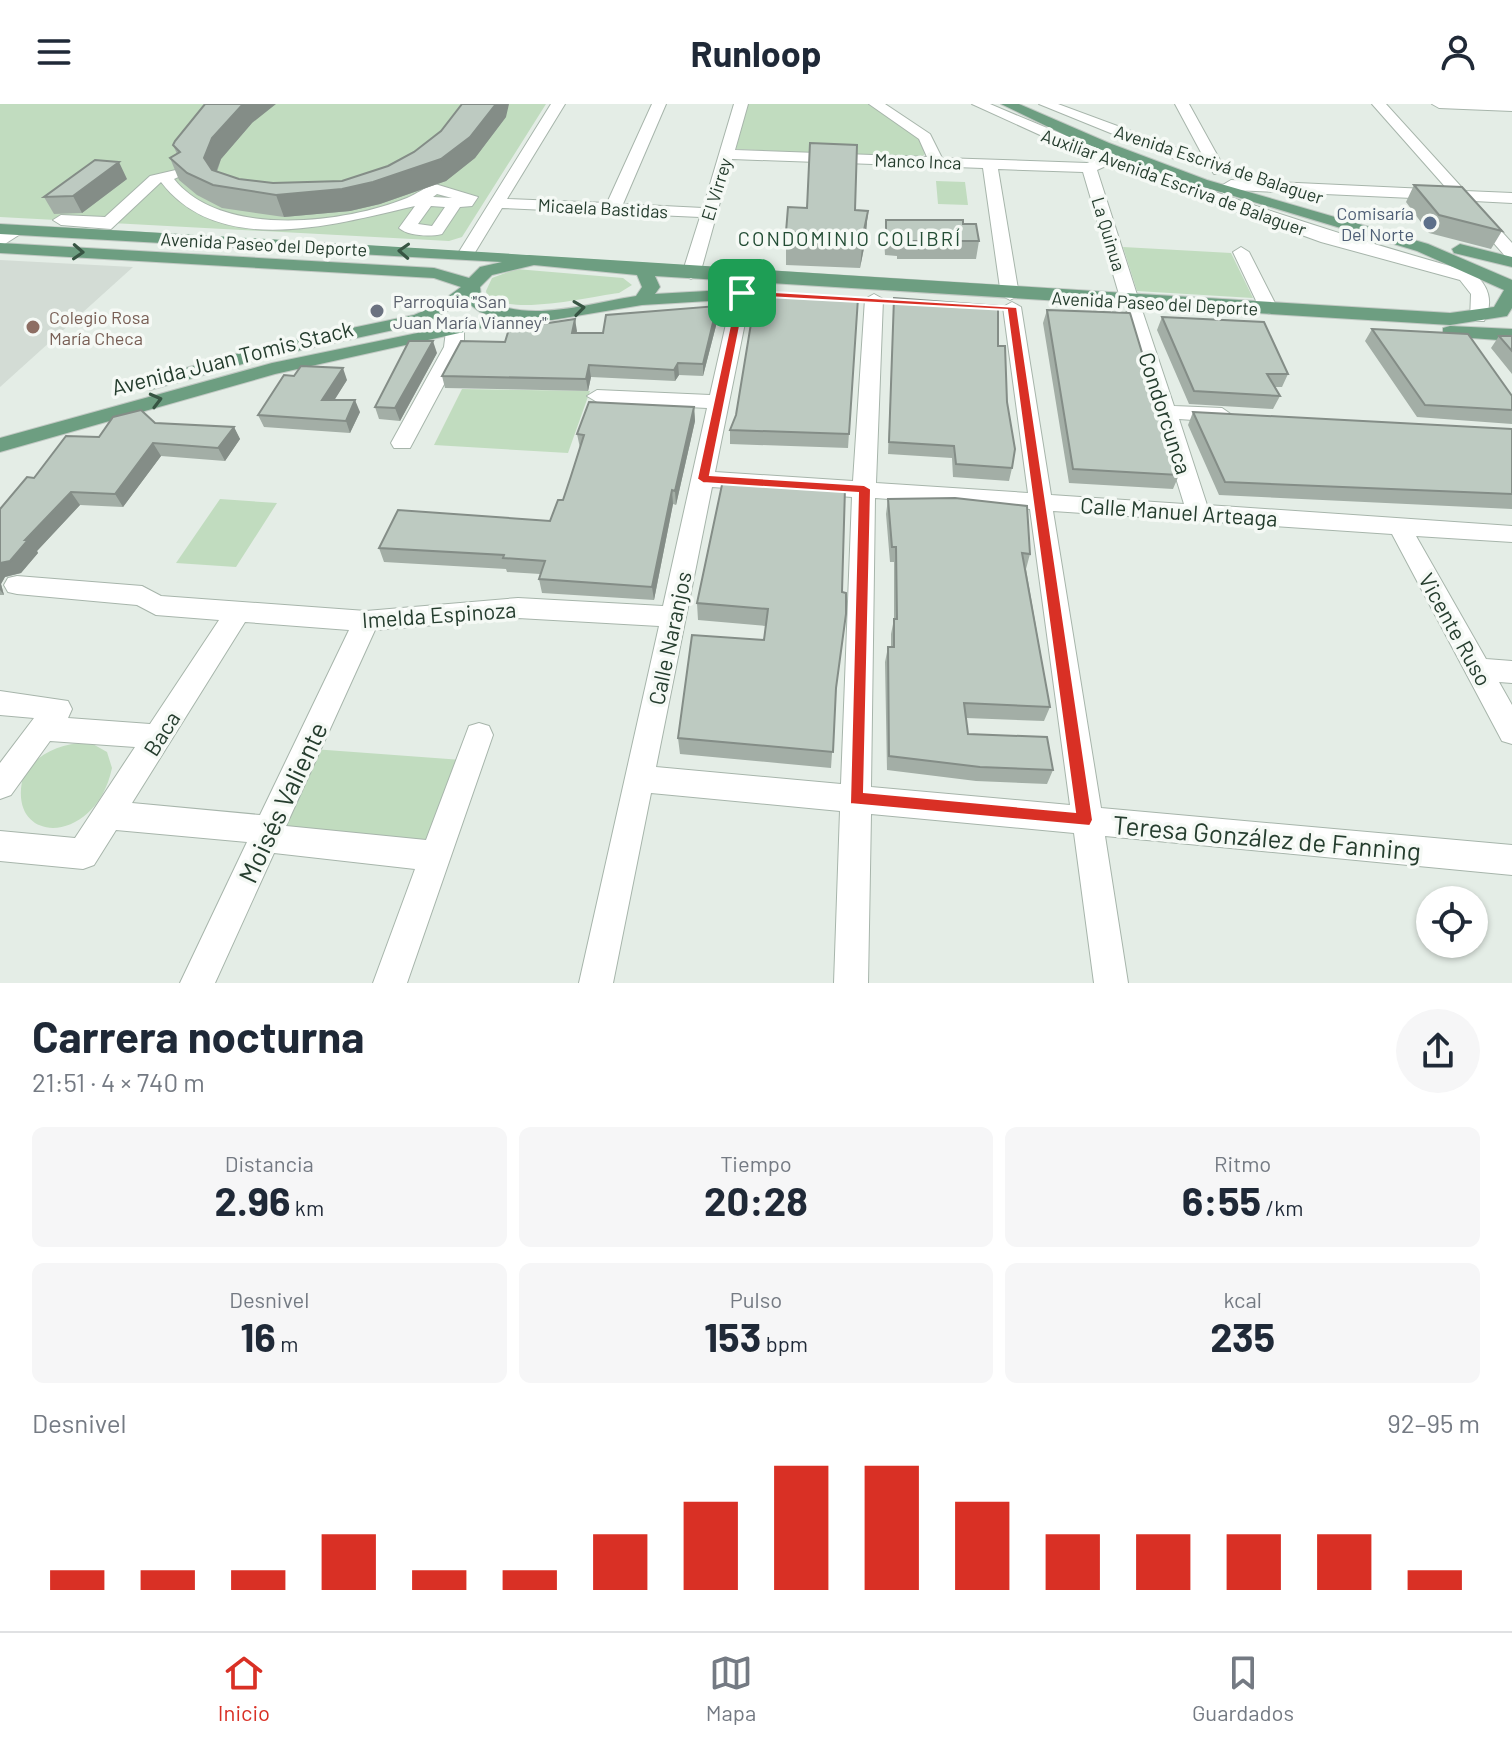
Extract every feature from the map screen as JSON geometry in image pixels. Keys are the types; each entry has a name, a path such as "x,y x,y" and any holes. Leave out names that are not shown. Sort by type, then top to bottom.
{"main road":[{"name":"Avenida Escrivá de Balaguer","path":"1008,104 1106,147 1450,258 1511,289"},
{"name":"Avenida Escrivá de Balaguer","path":"1024,104 1051,110 1227,187 1512,262"},
{"name":"Avenida Paseo del Deporte","path":"8,230 474,255 1011,301 1512,335"},
{"name":"Avenida Paseo del Deporte","path":"0,245 454,276 471,287 479,306 507,315 525,316 642,300 742,293 1011,301"},
{"path":"454,276 487,264 487,258 474,255"},
{"name":"Avenida Juan Tomis Stack","path":"0,428 261,353 419,319 441,310 471,287 477,278 499,265 529,261"},
{"path":"642,300 651,287 644,270"},
{"name":"Avenida Paseo del Deporte","path":"1132,307 1269,309 1450,319 1501,312 1511,289"},
{"name":"Avenida Juan Tomis Stack","path":"0,445 272,369 525,316"}],"street":[{"path":"474,255 558,104"},
{"path":"504,204 571,104"},
{"path":"613,208 659,104"},
{"name":"El Virrey","path":"691,274 741,104"},
{"path":"876,104 925,137 936,162"},
{"name":"Auxiliar Avenida Escriva de Balaguer","path":"979,104 1107,160 1327,238 1466,276 1478,284 1481,294 1477,317"},
{"path":"1182,104 1227,187 1512,198"},
{"path":"1379,104 1512,253"},
{"path":"1439,104 1512,107"},
{"path":"1051,110 1214,165"},
{"name":"Manco Inca","path":"727,154 1089,168 1107,160"},
{"path":"990,164 1041,502 1084,820 1111,983"},
{"name":"La Quinua","path":"1089,168 1132,307"},
{"path":"61,220 107,224 155,179 172,175 176,196 186,203 214,216 256,223 322,221 372,214 420,201 455,203 436,231 407,228 420,201"},
{"name":"Micaela Bastidas","path":"504,204 709,213"},
{"path":"0,245 8,230"},
{"path":"1241,252 1269,309"},
{"name":"Calle Naranjos","path":"596,983 742,293"},
{"path":"851,983 864,489 874,299"},
{"name":"Condorcunca","path":"1132,307 1198,512"},
{"path":"402,443 454,347 455,331"},
{"path":"1463,333 1479,355"},
{"path":"597,396 719,402"},
{"path":"1166,412 1240,417"},
{"name":"Calle Manuel Arteaga","path":"703,479 1512,534"},
{"name":"Vicente Ruso","path":"1399,526 1512,732"},
{"name":"Imelda Espinoza","path":"17,585 142,596 156,605 366,621 518,608 673,617"},
{"name":"Baca","path":"0,846 83,854 238,611"},
{"name":"Moisés Valiente","path":"197,983 366,621"},
{"path":"1479,669 1512,672"},
{"path":"0,703 51,718 158,737"},
{"path":"0,786 51,718"},
{"path":"390,983 479,735"},
{"name":"Teresa González de Fanning","path":"639,779 1512,860"},
{"path":"108,815 436,856"}],"shaded area":[{"name":"Colegio Rosa María Checa","path":"0,260 133,267 0,387"}],"green space":[{"path":"0,104 546,104 462,237 449,241 0,217"},
{"path":"748,104 870,104 917,134 925,154 920,158 736,149"},
{"path":"936,181 965,182 968,205 938,204"},
{"path":"1123,247 1231,253 1253,298 1137,291"},
{"path":"516,269 623,278 632,285 619,293 551,304 514,305 487,296 492,278"},
{"path":"462,389 590,391 568,453 434,445"},
{"path":"220,499 277,503 236,567 176,563"},
{"path":"91,743 107,752 112,768 102,794 88,813 70,824 53,828 37,824 26,813 21,795 25,770 55,749"},
{"path":"313,749 462,760 432,847 273,834"}],"building":[{"path":"205,104 243,104 212,138 204,158 212,170 239,179 273,183 342,181 388,166 414,152 441,131 462,104 496,104 470,137 441,159 342,189 276,195 213,185 187,173 170,158 180,152 173,145 175,141"},
{"path":"810,143 857,145 855,210 868,211 863,235 786,232 788,207 807,208"},
{"path":"95,160 119,162 73,196 44,197"},
{"path":"1414,185 1462,187 1502,231 1439,215"},
{"path":"886,220 963,220 963,224 976,224 979,241 899,241 899,238 886,238"},
{"path":"756,293 858,298 849,434 730,430 736,415"},
{"path":"894,298 998,306 998,346 1005,346 1007,402 1015,449 1012,468 956,464 954,446 889,442"},
{"path":"717,306 703,364 678,363 674,370 589,365 586,379 442,376 461,341 505,342 509,329 575,319 572,333 603,333 606,315"},
{"path":"1047,310 1130,313 1179,475 1073,469"},
{"path":"1162,317 1264,322 1288,374 1267,374 1280,396 1194,391"},
{"path":"1372,329 1468,334 1512,396 1512,410 1425,405"},
{"path":"1499,336 1512,336 1512,351"},
{"path":"409,341 433,341 395,408 375,407"},
{"path":"301,366 343,368 322,400 355,400 346,421 258,415 284,375 294,376"},
{"path":"589,402 694,407 675,491 672,490 652,587 539,579 545,561 503,558 504,555 379,548 398,510 550,521 558,500 563,500 571,476 584,435 577,434"},
{"path":"141,410 155,423 234,427 218,448 153,443 115,494 71,492 25,540 28,540 10,561 0,563 0,509 27,477 34,478 66,436 99,437 113,417"},
{"path":"1193,412 1512,429 1512,494 1225,482"},
{"path":"723,480 845,488 842,592 846,593 846,614 836,688 833,752 678,738 692,635 764,640 768,609 697,603"},
{"path":"955,498 1027,506 1030,554 1022,553 1050,707 964,703 968,734 1047,737 1053,770 980,767 889,756 888,647 894,647 894,619 897,619 896,547 892,547 888,499"}],"place":[{"name":"Comisaría Del Norte","path":"1430,223"},
{"name":"Parroquia \"San Juan María Vianney\"","path":"377,311"},
{"name":"Colegio Rosa María Checa","path":"33,327"}],"district":[{"name":"CONDOMINIO COLIBRÍ","path":"850,238"}],"route":[{"path":"742,293 1012,307 1084,820 856,799 864,489 703,479 742,293"}]}
